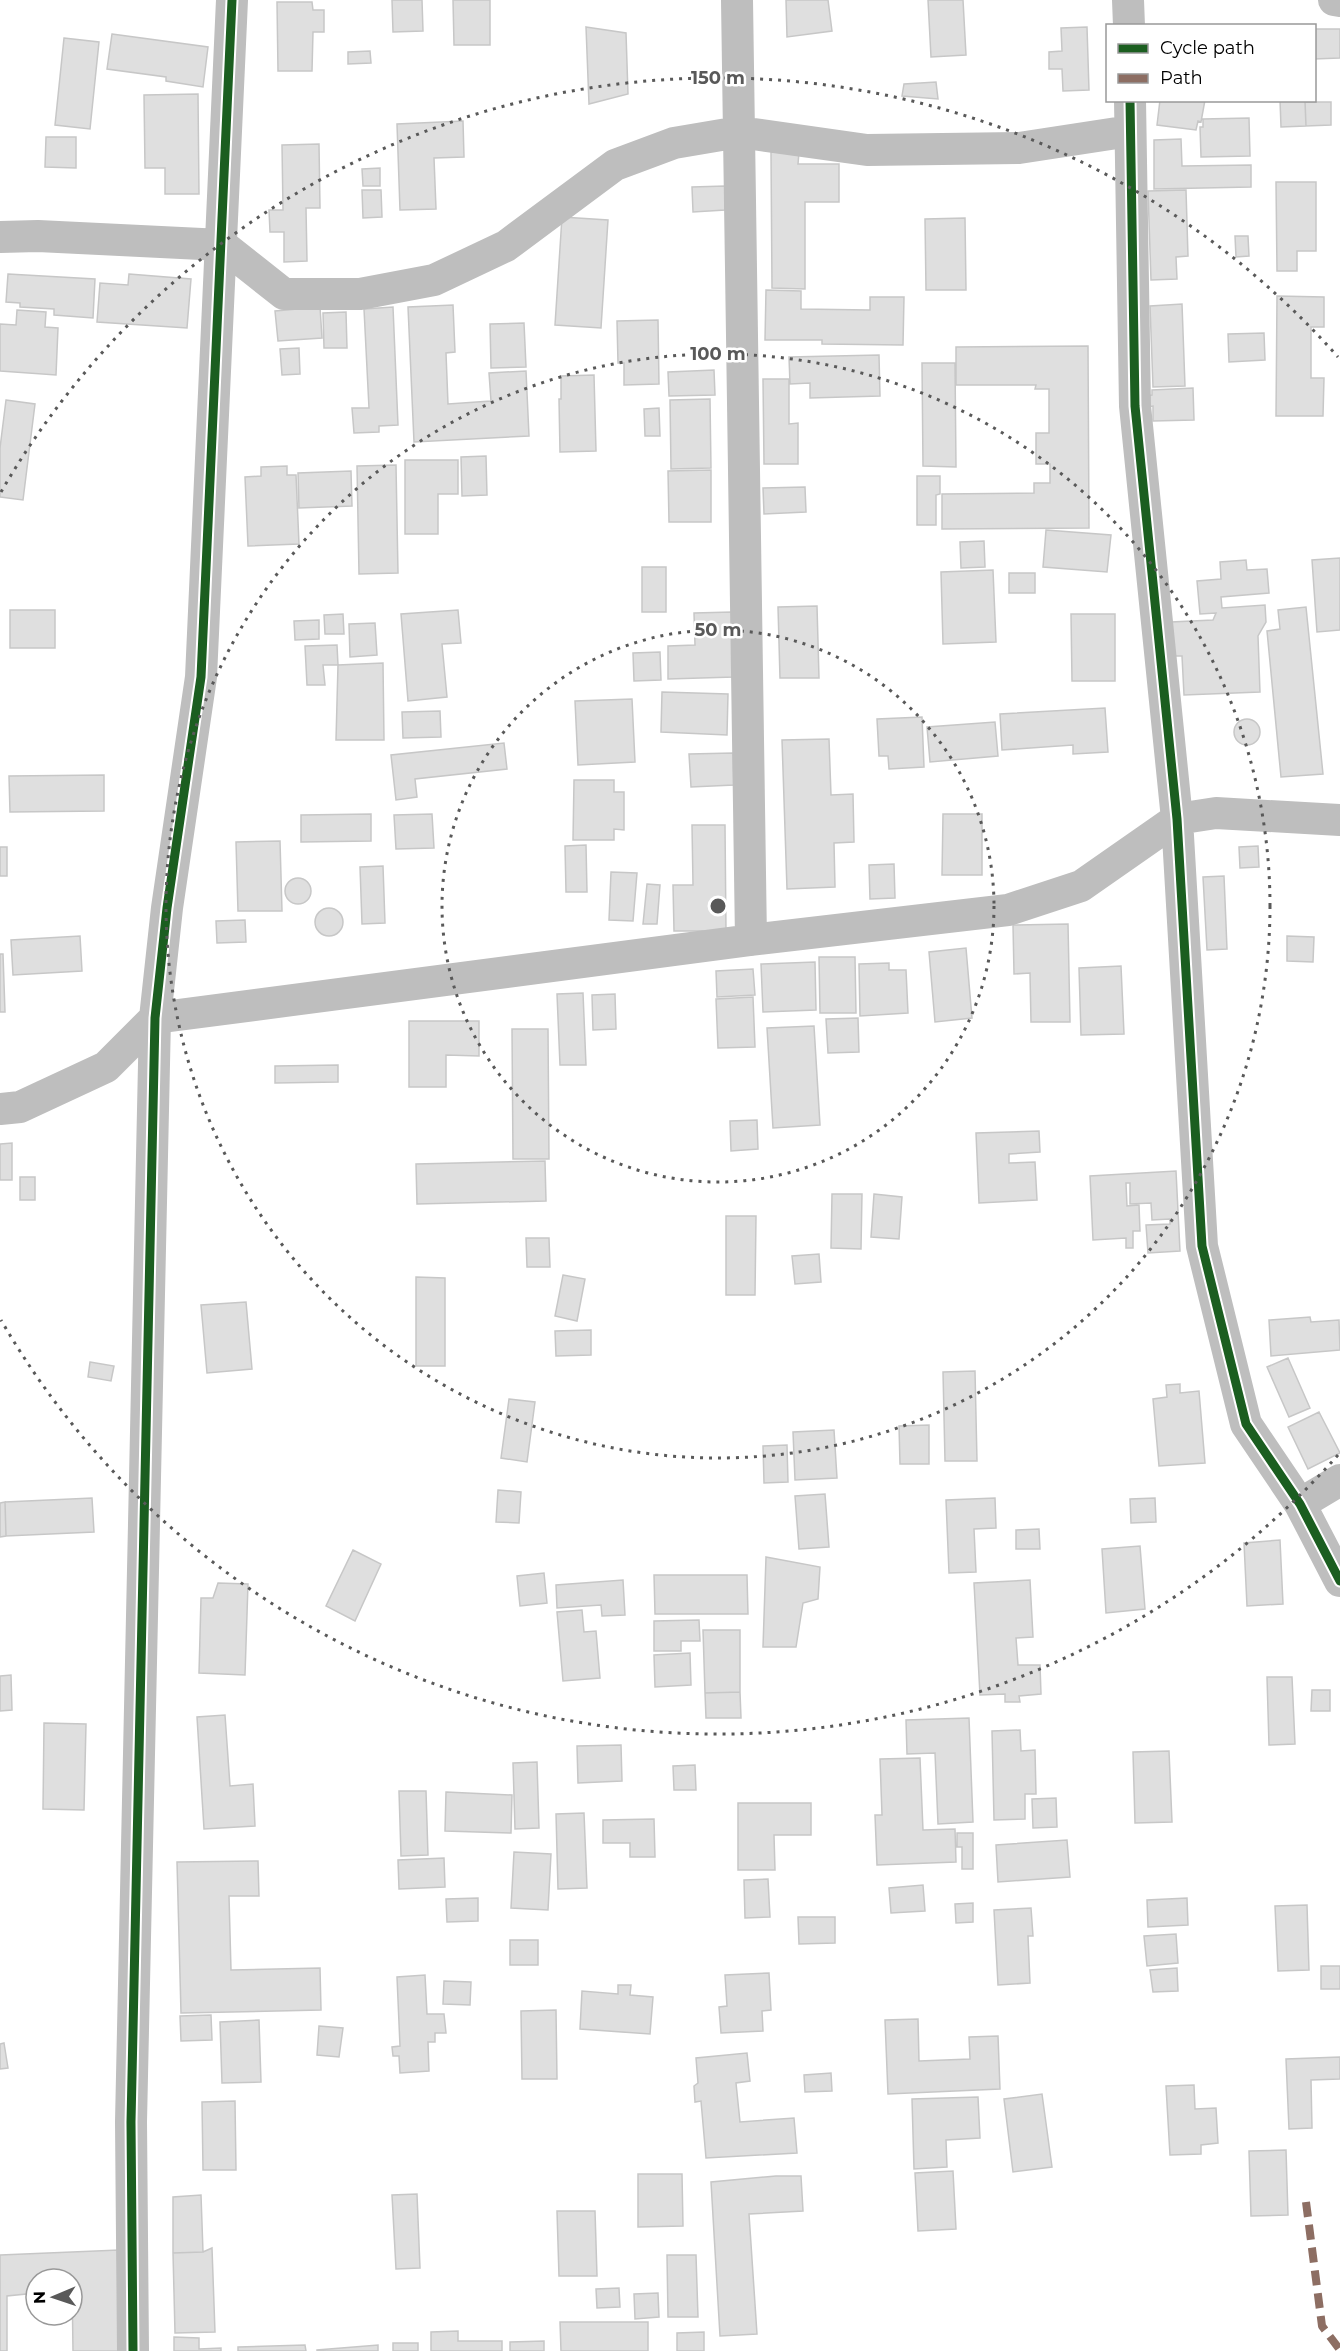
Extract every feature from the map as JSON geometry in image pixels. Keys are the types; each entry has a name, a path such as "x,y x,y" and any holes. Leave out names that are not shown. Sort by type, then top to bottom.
{"street":[{"path":"133,2351 131,2122 155,1018 167,908 201,677 232,0"},
{"path":"737,0 752,940"},
{"path":"1128,0 1129,24"},
{"path":"1334,0 1340,1"},
{"path":"1130,102 1135,406 1177,819 1202,1246 1246,1424 1300,1504 1340,1581"},
{"path":"0,237 38,236 222,245 284,294 360,294 434,280 506,246 615,165 674,142 739,132 867,150 1019,148 1130,132"},
{"path":"0,1109 20,1107 106,1067 155,1018 752,940 1008,910 1082,886 1177,819 1216,813 1340,820"},
{"path":"1300,1504 1340,1480"}],"building":[{"path":"392,0 422,0 423,31 393,32"},
{"path":"453,0 490,0 490,45 454,45"},
{"path":"786,0 828,0 832,31 787,37"},
{"path":"928,0 963,0 966,55 931,57"},
{"path":"277,2 312,2 313,10 324,10 324,32 313,32 312,71 278,71"},
{"path":"586,27 626,33 628,94 589,104"},
{"path":"1087,27 1089,90 1063,91 1062,69 1049,69 1049,52 1062,51 1061,28"},
{"path":"1316,29 1340,29 1340,58 1316,59"},
{"path":"112,34 208,47 203,87 166,81 166,77 107,69"},
{"path":"64,38 99,42 90,129 55,125"},
{"path":"370,51 371,63 348,64 348,52"},
{"path":"936,82 938,99 902,96 904,84"},
{"path":"198,94 199,194 165,194 165,168 145,168 144,95"},
{"path":"1160,102 1205,102 1201,122 1198,121 1196,130 1157,125"},
{"path":"1280,102 1305,102 1306,126 1281,127"},
{"path":"1305,102 1331,102 1331,125 1306,126"},
{"path":"1249,118 1250,156 1201,157 1200,127 1203,127 1203,119"},
{"path":"463,121 464,157 434,158 436,209 400,210 397,124"},
{"path":"46,137 76,137 76,168 45,167"},
{"path":"1181,139 1182,166 1251,165 1251,187 1154,189 1154,140"},
{"path":"319,144 320,208 306,208 307,261 284,262 284,232 270,232 269,210 283,210 282,145"},
{"path":"771,152 799,152 798,164 839,164 839,202 805,202 805,289 772,288"},
{"path":"380,168 380,186 363,186 362,169"},
{"path":"1276,182 1316,182 1316,251 1297,251 1297,271 1277,271"},
{"path":"725,186 725,210 693,212 692,187"},
{"path":"362,190 381,190 382,217 363,218"},
{"path":"1186,190 1188,256 1176,257 1177,279 1151,280 1148,191"},
{"path":"562,217 608,220 601,328 555,325"},
{"path":"965,218 966,290 926,290 925,219"},
{"path":"1235,236 1248,236 1249,256 1236,257"},
{"path":"8,274 95,279 93,318 54,315 54,309 20,307 20,303 6,302"},
{"path":"129,274 191,279 187,328 97,322 100,283 128,285"},
{"path":"766,290 801,291 801,309 870,310 870,297 904,297 903,345 822,344 822,340 765,340"},
{"path":"1277,296 1324,297 1324,327 1311,327 1311,378 1324,378 1323,416 1276,416"},
{"path":"1182,304 1185,386 1153,387 1150,306"},
{"path":"453,305 455,352 446,353 448,404 491,401 489,373 526,371 529,436 414,442 408,307"},
{"path":"320,307 322,338 278,341 275,311"},
{"path":"393,307 398,425 379,426 379,432 354,433 352,408 369,408 364,309"},
{"path":"17,310 46,312 45,327 58,328 56,375 0,371 0,324 16,325"},
{"path":"346,312 347,348 324,348 323,313"},
{"path":"658,320 659,384 624,385 624,363 618,363 617,321"},
{"path":"524,323 526,367 491,368 490,324"},
{"path":"1264,333 1265,360 1229,362 1228,334"},
{"path":"1088,346 1089,528 942,529 942,494 1034,493 1034,483 1050,483 1050,464 1036,464 1036,433 1049,433 1049,389 1035,389 1036,385 956,385 956,347"},
{"path":"299,348 300,374 282,375 280,349"},
{"path":"879,355 880,396 810,398 810,383 790,384 789,357"},
{"path":"922,363 955,363 956,467 923,466"},
{"path":"714,370 715,395 669,396 668,372"},
{"path":"594,375 596,451 560,452 561,376"},
{"path":"763,379 789,379 789,424 798,423 798,464 764,464"},
{"path":"1193,388 1194,420 1153,421 1153,406 1145,407 1144,396 1152,395 1152,390"},
{"path":"710,399 711,468 671,469 670,400"},
{"path":"6,400 35,404 23,500 0,497 0,448"},
{"path":"659,408 660,436 645,436 644,409"},
{"path":"486,456 487,495 462,496 461,457"},
{"path":"405,460 458,460 458,494 438,494 438,534 405,534"},
{"path":"396,465 398,573 359,574 357,466"},
{"path":"287,466 287,475 296,475 299,544 248,546 245,477 261,476 261,467"},
{"path":"711,470 711,522 669,522 668,471"},
{"path":"351,471 352,506 299,508 298,473"},
{"path":"917,476 940,476 940,494 936,495 936,525 917,525"},
{"path":"805,487 806,512 764,514 763,488"},
{"path":"1046,530 1111,535 1107,572 1043,567"},
{"path":"984,541 985,567 961,568 960,542"},
{"path":"1340,558 1340,630 1317,632 1312,560"},
{"path":"1246,560 1247,570 1267,569 1269,593 1221,597 1222,608 1265,605 1266,622 1258,636 1260,692 1184,695 1182,656 1172,656 1171,622 1213,620 1216,613 1200,614 1197,581 1221,579 1220,562"},
{"path":"642,567 666,567 666,612 642,612"},
{"path":"993,570 996,642 943,644 941,572"},
{"path":"1009,573 1035,573 1035,593 1009,593"},
{"path":"817,606 819,678 780,678 778,607"},
{"path":"1306,607 1323,774 1281,777 1267,631 1280,629 1278,610"},
{"path":"10,610 55,610 55,648 10,648"},
{"path":"458,610 461,643 442,644 447,697 408,701 401,614"},
{"path":"732,612 734,677 668,679 668,646 695,645 694,613"},
{"path":"343,614 344,634 325,634 324,615"},
{"path":"1071,614 1115,614 1115,681 1072,681"},
{"path":"319,620 319,639 295,640 294,621"},
{"path":"375,623 377,655 350,657 349,624"},
{"path":"337,645 338,665 323,665 325,685 307,685 305,646"},
{"path":"660,652 661,680 634,681 633,653"},
{"path":"383,663 384,740 336,740 338,665"},
{"path":"662,692 728,694 727,735 661,732"},
{"path":"632,699 635,762 578,765 575,701"},
{"path":"1105,708 1108,752 1073,754 1073,745 1002,750 1000,714"},
{"path":"440,711 441,737 403,738 402,712"},
{"path":"922,717 924,767 889,769 888,756 879,756 877,719"},
{"path":"1247,719 1256,723 1260,732 1256,741 1247,745 1238,741 1234,732 1238,723"},
{"path":"995,722 998,756 930,762 927,727"},
{"path":"829,739 831,795 853,794 854,842 834,843 835,887 787,889 782,740"},
{"path":"504,743 507,769 415,779 417,797 396,800 391,755"},
{"path":"733,753 734,785 691,787 689,754"},
{"path":"104,775 104,811 10,812 9,776"},
{"path":"574,780 614,780 614,792 624,792 624,830 614,829 614,840 573,840"},
{"path":"371,814 371,841 301,842 301,815"},
{"path":"432,814 434,848 396,849 394,815"},
{"path":"943,814 982,814 982,875 942,875"},
{"path":"692,825 725,825 726,931 674,931 673,885 693,885"},
{"path":"280,841 282,911 238,911 236,842"},
{"path":"586,845 587,892 566,892 565,846"},
{"path":"1258,846 1259,867 1240,868 1239,847"},
{"path":"0,847 7,847 7,876 0,876"},
{"path":"894,864 895,898 870,899 869,865"},
{"path":"383,866 385,923 362,924 360,867"},
{"path":"611,872 637,873 633,921 609,920"},
{"path":"1224,876 1227,949 1207,950 1203,877"},
{"path":"298,878 307,882 311,891 307,900 298,904 289,900 285,891 289,882"},
{"path":"647,884 660,885 657,924 643,924"},
{"path":"329,908 339,912 343,922 339,932 329,936 319,932 315,922 319,912"},
{"path":"245,920 246,942 217,943 216,921"},
{"path":"1068,924 1070,1022 1031,1022 1030,973 1014,974 1013,925"},
{"path":"80,936 82,971 13,975 11,940"},
{"path":"1287,936 1314,937 1313,962 1287,961"},
{"path":"966,948 972,1018 935,1022 929,952"},
{"path":"0,954 3,954 5,1012 0,1012"},
{"path":"819,957 855,957 856,1013 820,1013"},
{"path":"815,962 816,1010 763,1012 761,964"},
{"path":"889,963 889,970 906,970 908,1013 860,1016 859,964"},
{"path":"1121,966 1124,1034 1081,1035 1079,968"},
{"path":"753,969 755,995 717,997 716,971"},
{"path":"583,993 586,1065 560,1065 557,994"},
{"path":"615,994 616,1029 593,1030 592,995"},
{"path":"753,997 755,1047 718,1048 716,999"},
{"path":"858,1018 859,1052 828,1053 826,1019"},
{"path":"409,1021 479,1021 479,1056 446,1055 446,1087 409,1087"},
{"path":"814,1026 820,1125 773,1128 767,1028"},
{"path":"512,1029 548,1029 549,1159 513,1159"},
{"path":"338,1065 338,1082 275,1083 275,1066"},
{"path":"757,1120 758,1149 731,1151 730,1121"},
{"path":"1039,1131 1040,1152 1009,1154 1009,1163 1035,1162 1037,1200 979,1203 976,1133"},
{"path":"12,1143 12,1180 0,1180 0,1144"},
{"path":"545,1161 546,1201 417,1204 416,1164"},
{"path":"1176,1171 1180,1251 1148,1253 1146,1225 1170,1224 1170,1219 1152,1220 1151,1203 1130,1204 1130,1183 1126,1183 1127,1206 1139,1205 1140,1231 1133,1231 1133,1248 1126,1248 1126,1238 1093,1240 1090,1176"},
{"path":"20,1177 35,1177 35,1200 20,1200"},
{"path":"832,1194 862,1194 861,1249 831,1248"},
{"path":"874,1194 902,1197 899,1239 871,1237"},
{"path":"726,1216 756,1216 755,1295 726,1295"},
{"path":"526,1238 549,1238 550,1267 527,1267"},
{"path":"819,1254 821,1282 795,1284 792,1256"},
{"path":"563,1275 585,1279 577,1321 555,1316"},
{"path":"416,1277 445,1278 445,1366 416,1366"},
{"path":"246,1302 252,1369 207,1373 201,1305"},
{"path":"1310,1317 1311,1322 1339,1320 1340,1350 1271,1356 1269,1320"},
{"path":"591,1330 591,1355 556,1356 555,1331"},
{"path":"1288,1358 1310,1408 1289,1417 1267,1367"},
{"path":"90,1362 114,1366 111,1381 88,1377"},
{"path":"975,1371 977,1461 945,1461 943,1372"},
{"path":"1180,1384 1180,1393 1199,1391 1205,1463 1159,1466 1153,1399 1167,1397 1166,1385"},
{"path":"509,1399 535,1402 527,1462 501,1458"},
{"path":"1319,1412 1340,1453 1308,1469 1288,1427"},
{"path":"929,1425 929,1464 900,1464 899,1426"},
{"path":"834,1430 837,1478 795,1480 793,1432"},
{"path":"787,1445 788,1482 764,1483 763,1446"},
{"path":"498,1490 521,1492 519,1523 496,1522"},
{"path":"825,1494 829,1547 799,1549 795,1496"},
{"path":"92,1498 94,1532 6,1536 5,1502"},
{"path":"995,1498 996,1528 974,1529 976,1572 949,1573 946,1500"},
{"path":"1155,1498 1156,1522 1131,1523 1130,1499"},
{"path":"5,1502 6,1536 0,1537 0,1503"},
{"path":"1039,1529 1040,1549 1016,1549 1016,1530"},
{"path":"1280,1540 1283,1604 1247,1606 1244,1543"},
{"path":"1140,1546 1145,1609 1106,1613 1102,1549"},
{"path":"353,1550 381,1564 355,1621 326,1606"},
{"path":"766,1557 820,1567 818,1599 803,1603 796,1647 763,1647"},
{"path":"544,1573 547,1603 520,1606 517,1576"},
{"path":"654,1575 747,1575 748,1614 655,1614"},
{"path":"623,1580 625,1615 602,1616 601,1605 557,1608 556,1585"},
{"path":"1030,1580 1033,1637 1016,1638 1018,1665 1040,1665 1041,1694 1019,1696 1020,1702 1005,1702 1005,1694 980,1695 974,1583"},
{"path":"218,1583 248,1584 245,1675 199,1673 201,1598 213,1598"},
{"path":"582,1610 584,1632 596,1631 600,1678 563,1681 557,1612"},
{"path":"699,1620 700,1641 681,1641 681,1651 654,1651 654,1621"},
{"path":"703,1630 740,1630 740,1692 705,1693"},
{"path":"690,1653 691,1685 655,1687 654,1655"},
{"path":"11,1675 12,1710 0,1711 0,1676"},
{"path":"1267,1677 1292,1677 1295,1744 1269,1745"},
{"path":"1312,1690 1330,1690 1330,1711 1311,1711"},
{"path":"740,1692 741,1718 706,1718 705,1693"},
{"path":"225,1715 230,1786 253,1784 255,1826 204,1829 197,1717"},
{"path":"969,1718 973,1822 938,1824 935,1753 907,1754 906,1720"},
{"path":"44,1723 86,1724 84,1810 43,1809"},
{"path":"1020,1730 1021,1751 1035,1750 1036,1794 1025,1794 1025,1819 994,1820 992,1731"},
{"path":"621,1745 622,1781 578,1783 577,1746"},
{"path":"1169,1751 1172,1822 1135,1823 1133,1752"},
{"path":"920,1758 923,1830 955,1829 956,1862 877,1865 875,1815 882,1815 880,1759"},
{"path":"537,1762 539,1828 515,1829 513,1763"},
{"path":"695,1765 696,1790 674,1790 673,1766"},
{"path":"399,1791 426,1791 428,1855 401,1856"},
{"path":"446,1792 512,1795 511,1833 445,1831"},
{"path":"1056,1798 1057,1827 1033,1828 1032,1799"},
{"path":"738,1803 811,1803 811,1835 774,1835 775,1870 738,1870"},
{"path":"584,1813 587,1888 558,1889 556,1814"},
{"path":"654,1819 655,1857 630,1857 630,1843 603,1843 603,1820"},
{"path":"957,1833 973,1833 973,1869 962,1869 962,1847 957,1847"},
{"path":"1067,1840 1070,1877 998,1882 996,1845"},
{"path":"514,1852 551,1854 548,1910 511,1908"},
{"path":"444,1858 445,1887 399,1889 398,1860"},
{"path":"258,1861 259,1896 229,1896 231,1970 320,1968 321,2010 181,2013 177,1862"},
{"path":"768,1879 770,1917 745,1918 744,1880"},
{"path":"923,1885 925,1911 891,1913 889,1888"},
{"path":"478,1898 478,1921 447,1922 446,1899"},
{"path":"1187,1898 1188,1925 1148,1927 1147,1900"},
{"path":"973,1903 973,1922 956,1923 955,1904"},
{"path":"1307,1905 1309,1970 1278,1971 1275,1906"},
{"path":"1031,1908 1033,1936 1028,1936 1030,1983 998,1985 994,1910"},
{"path":"798,1917 835,1917 835,1943 799,1944"},
{"path":"1176,1934 1178,1963 1147,1966 1144,1936"},
{"path":"510,1940 538,1940 538,1965 510,1965"},
{"path":"1321,1966 1340,1966 1340,1989 1321,1989"},
{"path":"1177,1968 1178,1991 1153,1992 1150,1970"},
{"path":"769,1973 771,2010 762,2011 763,2031 721,2033 719,2007 727,2006 725,1975"},
{"path":"425,1975 427,2014 444,2014 446,2033 435,2033 435,2042 428,2042 429,2071 400,2073 399,2056 393,2056 392,2047 400,2046 397,1977"},
{"path":"444,1981 471,1982 470,2005 443,2004"},
{"path":"618,1985 631,1985 630,1995 653,1997 650,2034 580,2029 582,1991 618,1994"},
{"path":"556,2010 557,2079 522,2079 521,2011"},
{"path":"211,2015 212,2040 181,2041 180,2016"},
{"path":"918,2019 919,2061 970,2059 969,2037 998,2036 1000,2089 888,2094 885,2020"},
{"path":"259,2020 261,2082 222,2083 220,2022"},
{"path":"319,2026 343,2028 339,2057 317,2055"},
{"path":"4,2043 8,2068 0,2069 0,2044"},
{"path":"747,2053 750,2081 736,2083 740,2122 794,2118 797,2153 706,2158 701,2101 695,2102 694,2086 698,2083 696,2058"},
{"path":"1340,2057 1340,2079 1311,2080 1312,2128 1289,2129 1286,2059"},
{"path":"831,2073 832,2091 805,2092 804,2075"},
{"path":"1194,2085 1195,2109 1216,2108 1218,2143 1201,2145 1201,2154 1170,2155 1166,2086"},
{"path":"1042,2094 1052,2167 1013,2172 1004,2099"},
{"path":"978,2097 980,2138 946,2140 947,2167 914,2169 912,2099"},
{"path":"235,2101 236,2170 203,2170 202,2102"},
{"path":"1286,2150 1288,2215 1251,2216 1249,2151"},
{"path":"953,2171 956,2229 918,2231 915,2173"},
{"path":"638,2174 682,2174 683,2226 638,2227"},
{"path":"801,2176 803,2211 749,2214 757,2334 720,2336 711,2182"},
{"path":"417,2194 420,2268 396,2269 392,2195"},
{"path":"201,2195 203,2252 173,2253 173,2197"},
{"path":"557,2211 595,2211 597,2276 559,2276"},
{"path":"212,2248 215,2332 175,2333 173,2253 203,2252"},
{"path":"119,2250 122,2351 73,2351 73,2327 84,2327 84,2267 24,2267 24,2294 7,2296 7,2351 0,2351 0,2255"},
{"path":"667,2255 696,2255 698,2317 668,2317"},
{"path":"619,2288 620,2307 597,2308 596,2289"},
{"path":"658,2293 659,2317 635,2319 634,2294"},
{"path":"560,2322 648,2322 648,2351 561,2351"},
{"path":"458,2331 458,2341 502,2341 502,2351 431,2351 431,2332"},
{"path":"704,2332 704,2351 677,2351 677,2333"},
{"path":"174,2337 199,2338 199,2349 221,2348 221,2351 174,2351"},
{"path":"544,2341 544,2351 510,2351 510,2342"},
{"path":"393,2343 418,2343 418,2351 393,2351"},
{"path":"305,2345 306,2351 238,2351 238,2347"},
{"path":"378,2345 378,2351 317,2351 317,2350"}],"marked path":[{"path":"1306,2202 1322,2326 1340,2350"}],"cycle path":[{"path":"133,2351 131,2122 155,1018 167,908 201,677 232,0"},
{"path":"1130,102 1135,406 1177,819 1202,1246 1246,1424 1300,1504 1340,1581"}]}
